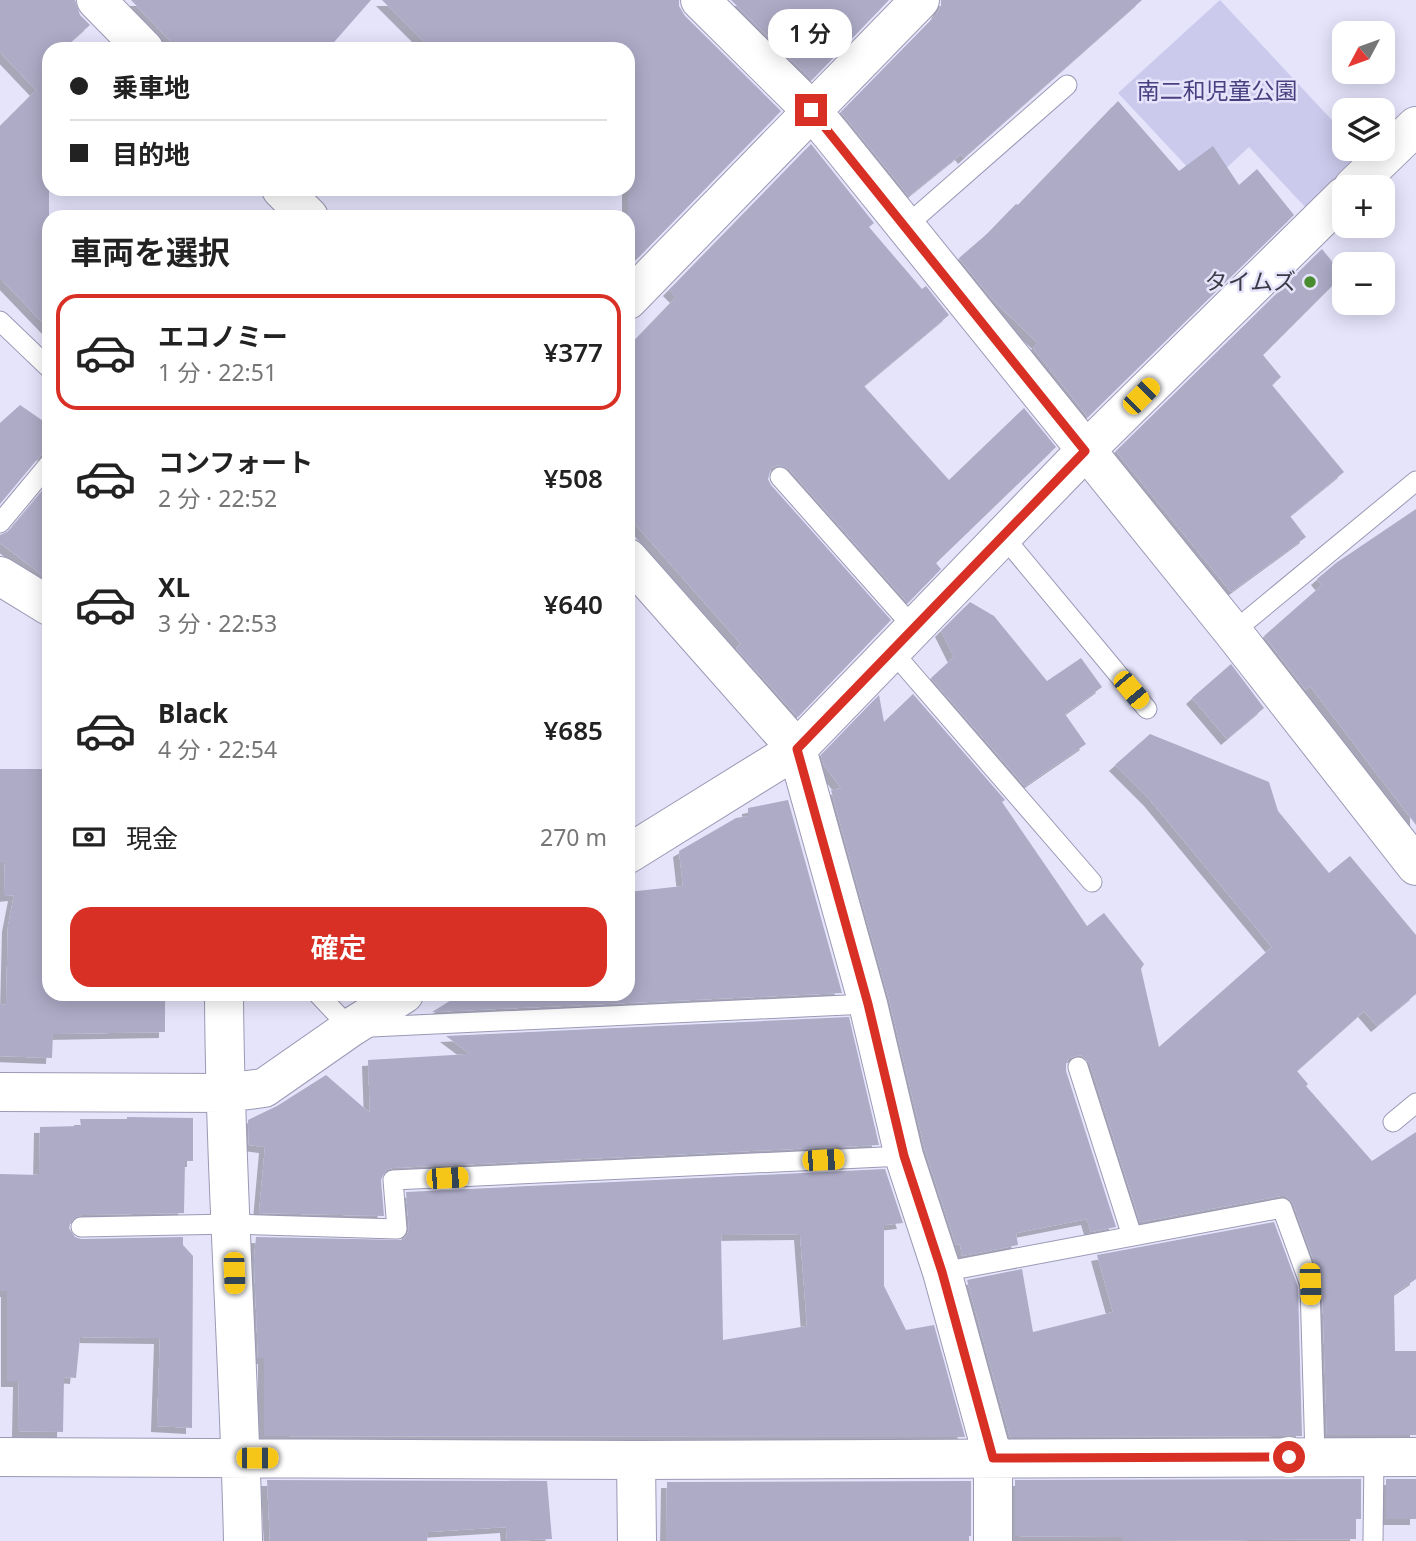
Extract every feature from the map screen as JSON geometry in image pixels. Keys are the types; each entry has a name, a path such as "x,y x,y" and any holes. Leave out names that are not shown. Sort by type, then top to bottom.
{"street":[{"path":"96,0 137,42"},
{"path":"700,0 811,110 1233,632 1416,866"},
{"path":"635,293 920,0"},
{"path":"1365,175 1416,125"},
{"path":"288,196 302,210"},
{"path":"635,850 797,749 1085,451 1332,208"},
{"path":"635,566 797,749 868,1004 904,1156 942,1272 993,1458 993,1541"},
{"path":"0,576 42,602"},
{"path":"223,1001 243,1541"},
{"path":"0,1092 225,1093 264,1088 393,1001"},
{"path":"0,1457 636,1460 1416,1457"},
{"path":"636,1460 636,1541"}],"lane":[{"path":"905,228 1067,85"},
{"path":"0,321 42,361"},
{"path":"0,523 42,472"},
{"path":"780,477 1092,882"},
{"path":"1233,632 1416,481"},
{"path":"1003,536 1147,709"},
{"path":"325,1001 350,1028 868,1004"},
{"path":"1078,1067 1132,1236"},
{"path":"1393,1122 1416,1103"},
{"path":"81,1227 232,1224 397,1230 393,1180 904,1156"},
{"path":"942,1272 1282,1208 1310,1284 1315,1457"},
{"path":"1373,1541 1374,1456"}],"green space":[{"name":"南二和児童公園","path":"1220,0 1332,120 1332,161 1355,161 1340,175 1332,175 1332,182 1305,207 1249,147 1206,187 1118,93"}],"building":[{"path":"0,0 75,0 80,15 90,25 71,42 42,42 42,196 49,196 49,210 42,210 42,322 0,278 0,126 36,90 0,52"},
{"path":"131,0 371,0 334,42 171,42"},
{"path":"382,0 679,0 679,6 685,16 781,111 638,258 635,255 635,210 628,210 628,196 635,196 635,42 424,42"},
{"path":"731,0 889,0 812,80"},
{"path":"941,0 1142,0 964,158 961,154 909,196 841,112 936,15"},
{"path":"1118,101 1179,171 1213,146 1239,185 1257,169 1294,215 1088,417 1033,348 1038,343 993,300 959,258 1018,205"},
{"path":"811,144 874,223 869,227 922,289 926,286 949,315 864,386 949,480 1024,408 1056,447 936,563 941,569 908,603 789,469 778,465 771,468 768,479 771,485 891,620 798,717 736,648 741,644 635,524 635,340 676,297 669,290"},
{"path":"1322,249 1332,261 1332,286 1263,355 1281,377 1272,385 1344,472 1290,516 1306,537 1231,592 1116,451"},
{"path":"20,405 42,420 42,455 0,504 0,423"},
{"path":"42,491 42,575 0,543 0,535 9,531"},
{"path":"1416,509 1416,825 1310,686 1306,690 1264,636 1322,585 1317,579 1336,563"},
{"path":"970,602 994,616 1047,681 1081,658 1102,687 1065,714 1086,744 1025,786 931,678 954,657 941,631"},
{"path":"1231,664 1264,708 1227,739 1192,698"},
{"path":"913,694 1005,800 1002,802 1087,926 1104,913 1144,964 1141,969 1159,1047 1272,947 1150,800 1115,765 1150,734 1269,782 1278,811 1329,873 1350,856 1416,935 1416,994 1377,1026 1364,1011 1297,1071 1308,1084 1306,1086 1372,1161 1416,1132 1416,1279 1394,1294 1395,1351 1416,1351 1416,1435 1327,1435 1322,1284 1293,1203 1286,1196 1280,1196 1140,1222 1090,1063 1081,1055 1069,1058 1066,1071 1116,1227 1091,1232 1087,1219 1016,1233 1018,1245 962,1256 925,1150 889,999 831,790 841,788 824,765 821,755 879,695 884,722"},
{"path":"0,769 42,769 42,1001 165,1001 165,1032 53,1034 52,1058 0,1056 0,1004 6,1005 8,926 14,895 4,896 5,863 0,863"},
{"path":"788,800 842,993 432,1012 450,1001 635,1001 635,891 683,886 679,851 736,818 748,816 748,808"},
{"path":"849,1017 879,1145 392,1168 386,1170 381,1180 384,1216 259,1213 265,1147 249,1145 248,1120 277,1106 326,1075 370,1113 368,1060 470,1054 446,1036"},
{"path":"193,1118 193,1161 185,1161 184,1213 81,1215 71,1221 69,1228 75,1237 81,1239 183,1237 183,1245 193,1256 192,1428 157,1426 160,1338 80,1337 76,1378 64,1377 63,1432 18,1431 19,1381 7,1381 7,1291 0,1291 0,1174 39,1175 40,1127 81,1126 80,1119"},
{"path":"885,1169 903,1223 884,1225 884,1286 906,1330 934,1325 965,1437 264,1436 264,1358 258,1358 254,1260 256,1237 403,1240 409,1229 406,1192","holes":["800,1234 807,1326 723,1340 721,1235"]},
{"path":"1274,1222 1298,1287 1302,1436 1010,1437 967,1280 1022,1269 1033,1332 1113,1312 1097,1255"},
{"path":"1361,1479 1361,1519 1356,1519 1356,1539 1122,1541 1122,1537 1015,1536 1015,1480"},
{"path":"1386,1479 1416,1479 1416,1519 1386,1519"},
{"path":"267,1480 547,1481 552,1539 507,1541 506,1527 428,1532 427,1541 270,1541"},
{"path":"971,1481 969,1541 666,1541 667,1482"}],"place":[{"name":"タイムズ","path":"1310,282"}],"route":[{"path":"811,110 1085,451 797,749 868,1004 904,1156 942,1272 993,1458 1289,1457"}]}
